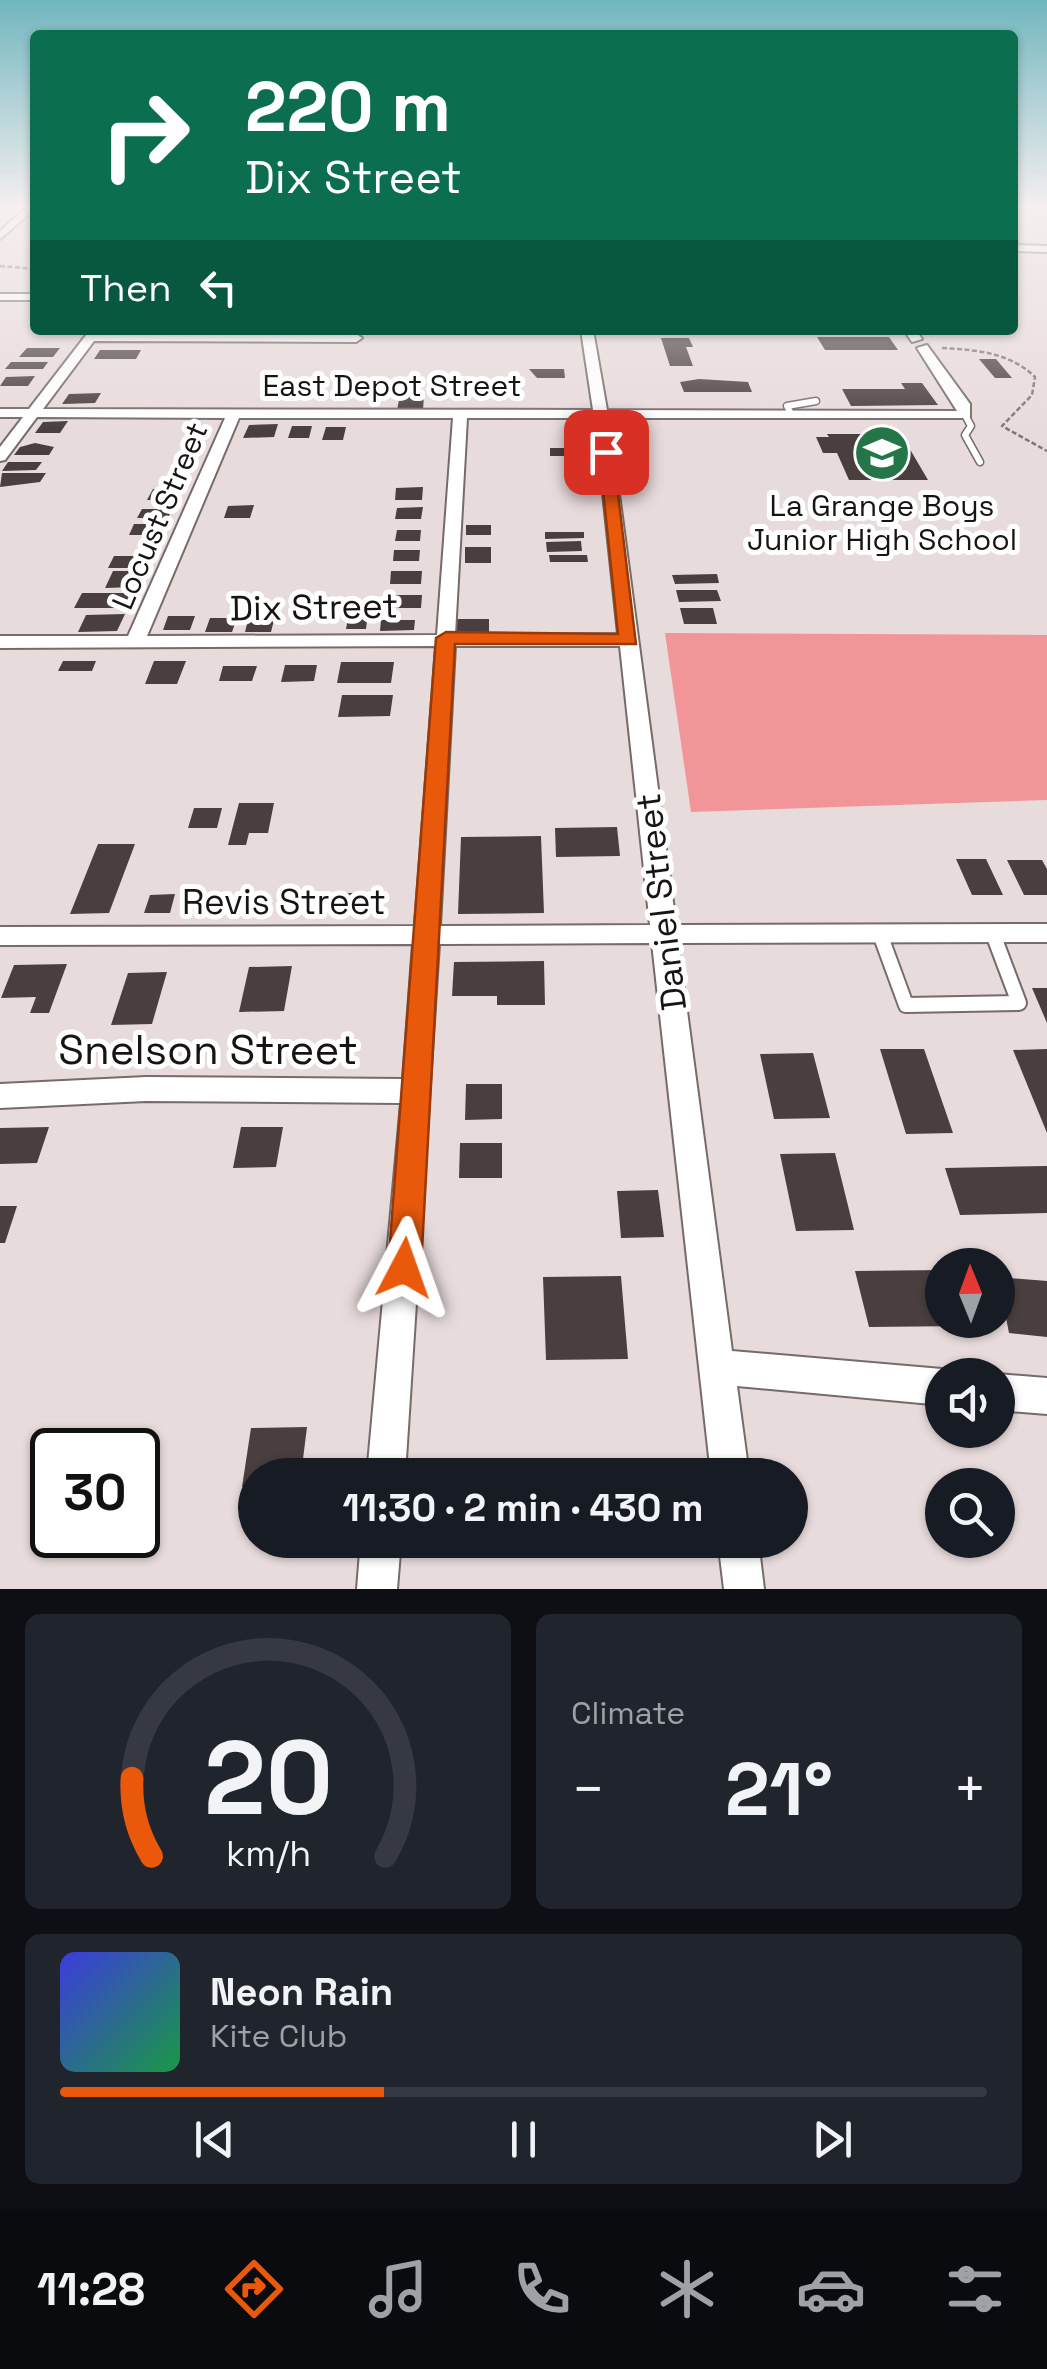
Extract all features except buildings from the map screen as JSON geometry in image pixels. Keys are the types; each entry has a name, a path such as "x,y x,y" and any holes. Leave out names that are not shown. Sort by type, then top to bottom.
{"street":[{"path":"0,297 30,297"},
{"path":"0,457 92,335"},
{"path":"159,335 356,338"},
{"name":"Daniel Street","path":"588,335 602,414 728,1458"},
{"path":"920,341 964,404 965,415"},
{"name":"East Depot Street","path":"0,413 965,415"},
{"name":"Locust Street","path":"136,641 234,414"},
{"path":"387,1458 417,1090 460,414"},
{"name":"Dix Street","path":"0,642 629,640"},
{"name":"Revis Street","path":"0,936 1047,933"},
{"name":"Snelson Street","path":"0,1096 146,1088 417,1090"},
{"path":"717,1367 925,1385"},
{"path":"1015,1393 1047,1396"},
{"path":"376,1589 379,1558"},
{"path":"740,1558 744,1589"}],"lane":[{"path":"791,414 787,406 792,402 816,401"},
{"path":"965,415 970,426 965,435 980,462"},
{"path":"880,934 906,1005 1019,1003 992,934"}],"path":[{"path":"920,341 1000,355 1027,367 1034,377 1032,395 1002,426 1015,437 1047,450"}],"shaded area":[{"path":"665,633 1047,635 1047,800 691,812"}],"place":[{"name":"La Grange Boys Junior High School","path":"882,453"}],"route":[{"path":"404,1268 446,638 629,640 606,452"}]}
